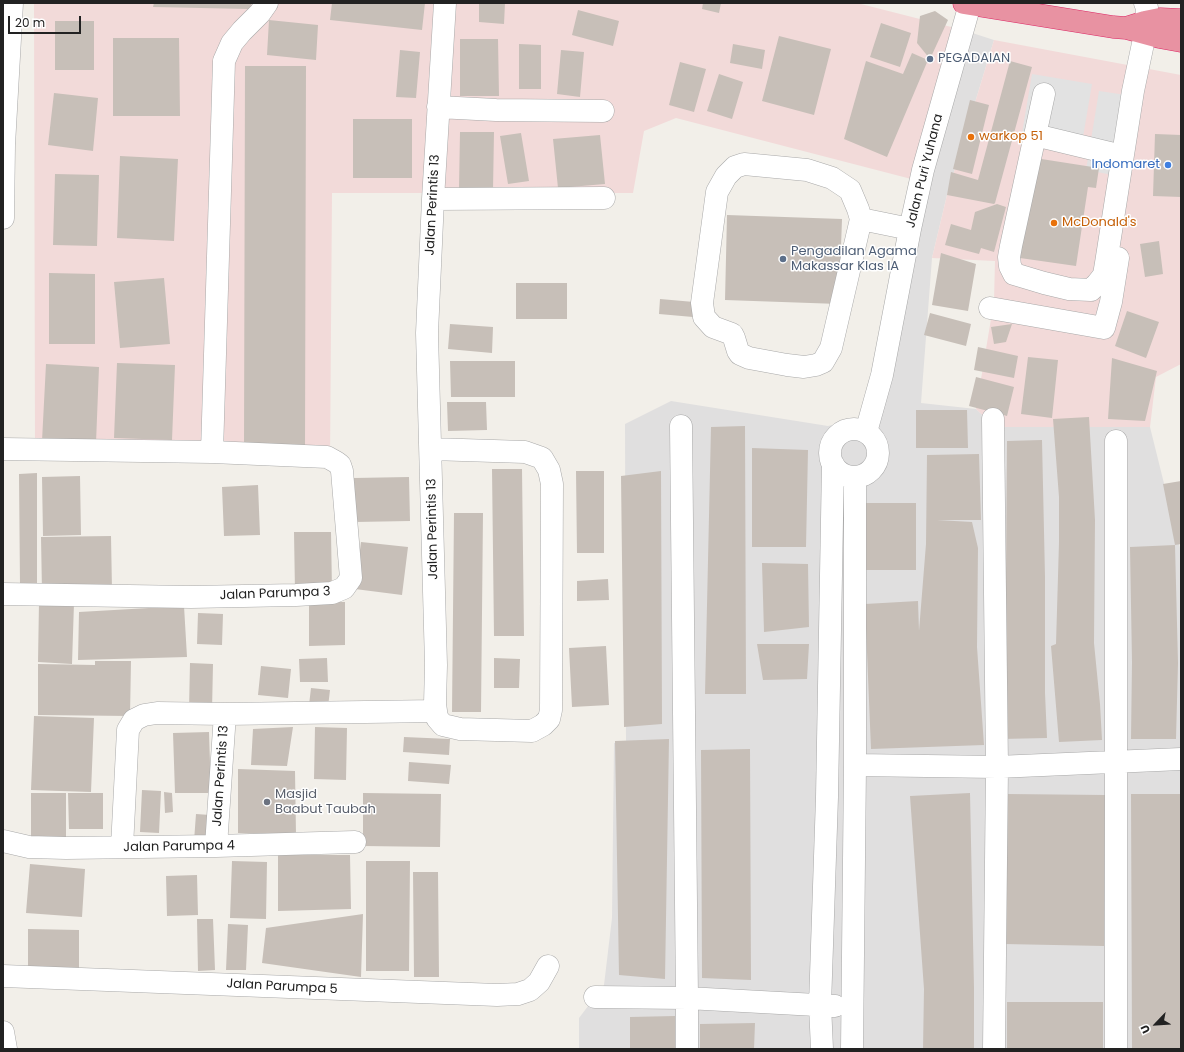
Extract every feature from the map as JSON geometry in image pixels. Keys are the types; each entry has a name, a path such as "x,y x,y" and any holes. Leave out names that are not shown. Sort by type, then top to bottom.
{"highway":[{"path":"967,4 1113,27 1143,24 1160,19 1181,20"},
{"path":"1143,24 1181,41"}],"street":[{"path":"3,218 4,145 12,3"},
{"path":"212,452 224,61 232,43 260,13 266,3"},
{"name":"Jalan Perintis 13","path":"216,846 225,714 436,711 428,333 433,199 444,3"},
{"name":"Jalan Puri Yuhana","path":"866,432 882,375 923,170 967,4"},
{"path":"1044,94 1011,246 1009,257 1010,266 1014,274 1044,283 1069,289 1091,290 1104,275 1143,24"},
{"path":"990,308 1104,328 1112,302 1143,24"},
{"path":"438,108 603,111"},
{"path":"1035,135 1122,156"},
{"path":"744,164 807,170 832,178 850,190 861,219 831,348 823,362 804,367 749,358 740,354 732,334 713,327 704,317 702,303 717,192 726,176 735,167 744,164"},
{"path":"433,199 604,198"},
{"path":"861,219 910,229"},
{"path":"993,418 997,767 994,1049"},
{"path":"681,426 687,1049"},
{"path":"853,429 866,432 875,442 877,455 872,468 868,472 855,476 846,475 838,471 833,464 830,458 830,451 835,438 846,430 853,429"},
{"path":"1116,441 1116,1049"},
{"path":"431,448 525,452 542,458 549,470 552,484 551,710 549,719 543,725 532,731 460,729 443,725 437,718 436,711"},
{"name":"Jalan Parumpa 3","path":"3,449 212,452 326,457 340,465 342,471 351,578 344,588 332,593 191,597 3,594"},
{"path":"822,1049 820,1005 833,464"},
{"path":"852,1049 855,765 855,476"},
{"path":"122,848 128,730 134,720 144,715 157,713 225,714"},
{"path":"855,765 997,767 1117,763 1181,759"},
{"name":"Jalan Parumpa 4","path":"3,841 29,847 66,848 355,842"},
{"path":"825,844 854,847"},
{"name":"Jalan Parumpa 5","path":"3,976 497,995 518,994 530,990 539,982 548,966"},
{"path":"595,997 687,998 852,1007"},
{"path":"3,1032 6,1049"}],"shaded area":[{"path":"34,3 857,3 963,30 919,181 676,118 644,131 633,193 332,193 330,462 35,447"},
{"path":"963,30 994,40 947,195 932,258 921,403 976,409 996,427 1150,427 1181,552 1181,1049 579,1049 579,1018 604,985 612,918 614,743 626,743 625,424 671,401 828,426 863,418"},
{"path":"994,40 1181,75 1181,364 1156,377 1150,427 995,427 976,409 994,301 995,261 932,258 947,195"},
{"path":"1032,74 1092,84 1082,143 1022,133"},
{"path":"1099,91 1126,95 1113,175 1086,170"}],"building":[{"path":"154,3 252,3 249,9 153,7"},
{"path":"332,3 425,3 422,30 330,20"},
{"path":"479,3 505,3 504,24 479,22"},
{"path":"703,3 721,3 719,13 702,9"},
{"path":"578,10 619,21 613,46 572,35"},
{"path":"935,11 948,20 930,59 917,43 920,16"},
{"path":"269,20 318,25 316,60 267,55"},
{"path":"55,21 94,21 94,70 55,70"},
{"path":"881,23 911,33 900,67 870,57"},
{"path":"779,36 831,49 814,115 762,101"},
{"path":"113,38 179,38 180,116 113,116"},
{"path":"460,39 498,39 499,96 460,96"},
{"path":"519,44 541,45 541,89 519,89"},
{"path":"733,44 765,50 762,69 730,63"},
{"path":"400,50 420,52 416,98 396,97"},
{"path":"561,50 584,52 580,97 557,94"},
{"path":"912,53 928,60 887,157 844,139 866,61 903,74"},
{"path":"1010,61 1032,67 995,203 947,195 951,172 978,180"},
{"path":"680,62 706,69 694,112 669,105"},
{"path":"245,66 306,66 305,445 244,444"},
{"path":"719,74 743,82 732,119 707,111"},
{"path":"54,93 98,98 93,151 48,145"},
{"name":"warkop 51","path":"970,100 989,105 972,174 953,169"},
{"path":"353,119 412,119 412,178 353,178"},
{"path":"460,132 494,132 493,190 459,189"},
{"path":"521,133 529,181 508,184 500,136"},
{"name":"Indomaret","path":"1155,134 1181,135 1181,197 1153,196"},
{"path":"600,135 605,184 558,188 553,139"},
{"path":"120,156 178,159 174,241 117,238"},
{"name":"McDonald's","path":"1035,158 1099,168 1096,188 1088,187 1076,266 1020,258"},
{"path":"55,174 99,175 97,246 53,245"},
{"path":"997,204 1006,207 994,252 981,248 979,254 945,245 951,224 971,230 975,212"},
{"name":"Pengadilan Agama Makassar Klas IA","path":"727,215 842,219 839,304 725,300"},
{"path":"1159,241 1163,274 1145,277 1140,244"},
{"path":"941,253 976,264 968,311 932,305"},
{"path":"49,273 95,274 95,344 49,344"},
{"path":"164,278 170,344 120,348 114,282"},
{"path":"516,283 567,283 567,319 516,319"},
{"path":"660,299 694,302 693,317 659,314"},
{"path":"1127,311 1159,322 1146,358 1115,346"},
{"path":"930,313 971,324 966,346 924,335"},
{"path":"450,324 493,327 492,353 448,349"},
{"path":"1012,324 1006,342 994,344 991,327"},
{"path":"978,347 1018,356 1014,378 974,370"},
{"path":"1028,357 1058,360 1052,418 1021,414"},
{"path":"1112,358 1157,371 1145,421 1108,419"},
{"path":"450,361 515,361 515,397 451,397"},
{"path":"117,363 175,365 172,440 114,438"},
{"path":"46,364 99,367 96,443 42,441"},
{"path":"976,377 1014,387 1007,416 969,406"},
{"path":"447,402 486,402 487,430 448,431"},
{"path":"916,410 967,410 968,448 916,448"},
{"path":"1089,417 1095,520 1094,643 1102,740 1059,742 1051,646 1056,644 1059,542 1059,497 1053,419"},
{"path":"745,426 746,694 705,694 711,427"},
{"path":"1042,440 1045,577 1045,693 1047,738 1001,739 997,577 1006,577 1007,441"},
{"path":"752,448 808,450 806,547 752,547"},
{"path":"979,454 981,520 937,520 972,522 978,548 977,647 984,745 871,749 865,604 918,601 919,631 926,544 927,455"},
{"path":"492,469 522,469 524,636 494,636"},
{"path":"576,471 604,471 604,553 577,553"},
{"path":"661,471 662,724 624,727 621,476"},
{"path":"37,473 37,584 20,585 19,474"},
{"path":"80,476 81,535 43,536 42,477"},
{"path":"409,477 410,521 355,522 354,478"},
{"path":"1181,481 1181,544 1175,545 1163,484"},
{"path":"258,485 260,535 224,536 222,487"},
{"path":"862,503 916,503 916,570 863,570"},
{"path":"454,513 483,513 481,712 452,712"},
{"path":"294,532 331,532 332,591 295,592"},
{"path":"111,536 112,590 42,592 41,537"},
{"path":"361,542 408,547 402,595 355,589"},
{"path":"1175,545 1178,663 1176,739 1131,739 1132,662 1130,547"},
{"path":"762,563 808,564 809,627 764,632"},
{"path":"608,579 609,600 577,601 577,581"},
{"path":"39,602 74,603 72,664 38,662"},
{"path":"309,602 345,602 345,645 309,646"},
{"path":"184,606 187,657 78,660 79,612"},
{"path":"198,613 223,614 222,645 197,644"},
{"path":"757,644 809,644 807,679 763,680"},
{"path":"606,646 609,705 572,707 569,648"},
{"path":"327,658 328,682 300,682 299,659"},
{"path":"494,658 520,659 519,688 494,688"},
{"path":"95,661 131,661 130,716 38,715 38,664 95,665"},
{"path":"190,663 213,664 212,711 189,710"},
{"path":"261,666 291,669 288,698 258,695"},
{"path":"311,688 330,690 328,707 309,705"},
{"path":"34,716 94,718 91,792 31,790"},
{"path":"293,727 287,766 251,765 253,729"},
{"path":"315,727 347,728 346,780 314,779"},
{"path":"209,732 211,793 175,793 173,733"},
{"path":"404,737 450,739 449,755 403,752"},
{"path":"669,739 665,979 619,975 615,741"},
{"path":"750,749 751,980 702,978 701,750"},
{"path":"409,762 451,765 449,784 408,781"},
{"name":"Masjid Baabut Taubah","path":"238,769 295,771 296,835 238,833"},
{"path":"142,790 161,791 159,833 140,832"},
{"path":"164,792 172,793 173,812 165,813"},
{"path":"31,793 66,793 66,847 31,846"},
{"path":"68,793 103,793 103,829 69,829"},
{"path":"363,793 441,794 440,847 363,846"},
{"path":"970,793 974,1049 923,1049 924,989 910,796"},
{"path":"1006,794 1105,795 1104,946 1004,944"},
{"path":"1131,794 1181,794 1181,1049 1132,1049"},
{"path":"196,814 210,815 209,842 194,841"},
{"path":"278,855 350,855 351,909 278,911"},
{"path":"232,861 267,862 266,919 230,918"},
{"path":"366,861 410,861 409,971 366,971"},
{"path":"30,864 85,869 82,917 26,913"},
{"path":"413,872 438,872 439,977 414,977"},
{"path":"197,875 198,915 167,916 166,876"},
{"path":"363,914 361,977 262,963 266,928"},
{"path":"197,919 213,919 215,970 198,971"},
{"path":"228,924 248,925 246,970 226,970"},
{"path":"28,929 79,930 79,970 28,970"},
{"path":"1007,1002 1103,1002 1103,1049 1007,1049"},
{"path":"675,1016 675,1049 630,1049 630,1017"},
{"path":"755,1023 754,1049 700,1049 700,1024"}],"place":[{"name":"PEGADAIAN","path":"930,59"},
{"name":"warkop 51","path":"971,137"},
{"name":"Indomaret","path":"1168,165"},
{"name":"McDonald's","path":"1054,223"},
{"name":"Pengadilan Agama Makassar Klas IA","path":"783,259"},
{"name":"Masjid Baabut Taubah","path":"267,802"}]}
